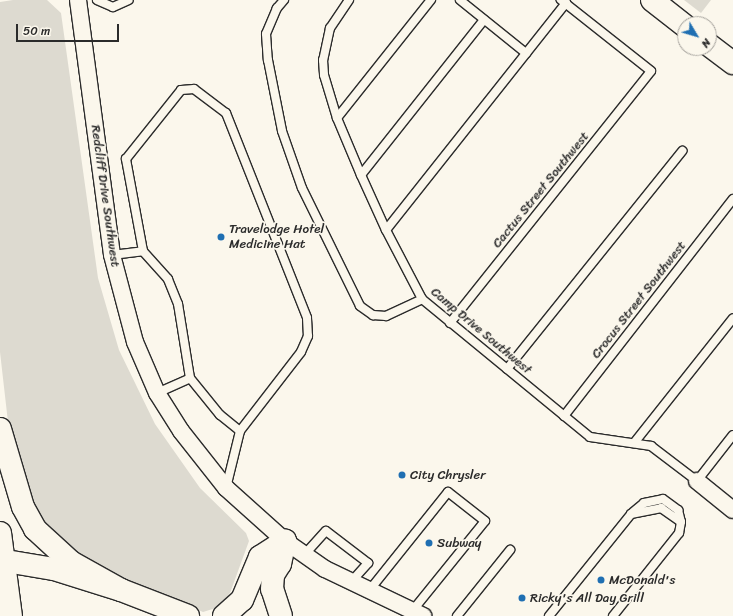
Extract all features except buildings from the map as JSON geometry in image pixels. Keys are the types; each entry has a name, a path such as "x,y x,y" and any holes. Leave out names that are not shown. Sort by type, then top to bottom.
{"main road":[{"path":"652,0 677,20"},
{"path":"717,51 733,63"},
{"path":"0,429 22,507 35,529 71,562 121,590"},
{"path":"0,533 1,560 11,616"},
{"path":"224,616 242,600 260,557 285,541"},
{"path":"281,616 272,589 273,575 280,564 285,541"},
{"path":"1,560 54,569 121,590 188,616"}],"street":[{"name":"Redcliff Drive Southwest","path":"78,0 112,255 135,342 157,393 181,431 226,488 285,541 368,592 418,614"},
{"path":"697,481 733,510"}],"lane":[{"path":"97,0 114,7 129,0"},
{"path":"284,0 277,8 266,34 268,60 282,131 302,188 360,306 373,316 386,316 422,299"},
{"name":"Camp Drive Southwest","path":"349,0 330,28 323,60 324,75 337,118 361,175 386,230 422,299 590,437 651,446 697,481"},
{"path":"337,118 431,0"},
{"path":"460,0 526,53"},
{"path":"386,230 526,53 564,2"},
{"name":"Cactus Street Southwest","path":"450,323 651,71 564,2"},
{"path":"361,175 484,20"},
{"path":"226,488 240,431 301,352 308,336 307,318 226,113 194,89 181,90 126,160 143,250 168,280 178,304 190,378 220,415 240,431"},
{"path":"507,369 682,151"},
{"name":"Crocus Street Southwest","path":"564,416 733,199"},
{"path":"112,255 143,250"},
{"path":"634,443 733,318"},
{"path":"157,393 190,378"},
{"path":"697,481 733,435"},
{"path":"368,592 448,492 485,521 418,614"},
{"path":"549,616 631,514 644,503 663,499 678,510 681,522 679,533 613,616"},
{"path":"305,554 326,531 368,563 351,582"},
{"path":"457,616 510,550"}],"shaded area":[{"path":"13,0 47,0 61,13 98,278 119,350 155,424 200,488 246,533 249,541 230,593 219,607 203,612 72,556 37,527 9,431 0,352 0,2"},
{"path":"684,0 711,0 701,13"}],"place":[{"name":"Travelodge Hotel Medicine Hat","path":"221,237"},
{"name":"City Chrysler","path":"402,475"},
{"name":"Subway","path":"429,543"},
{"name":"McDonald's","path":"601,580"},
{"name":"Ricky's All Day Grill","path":"522,598"}]}
